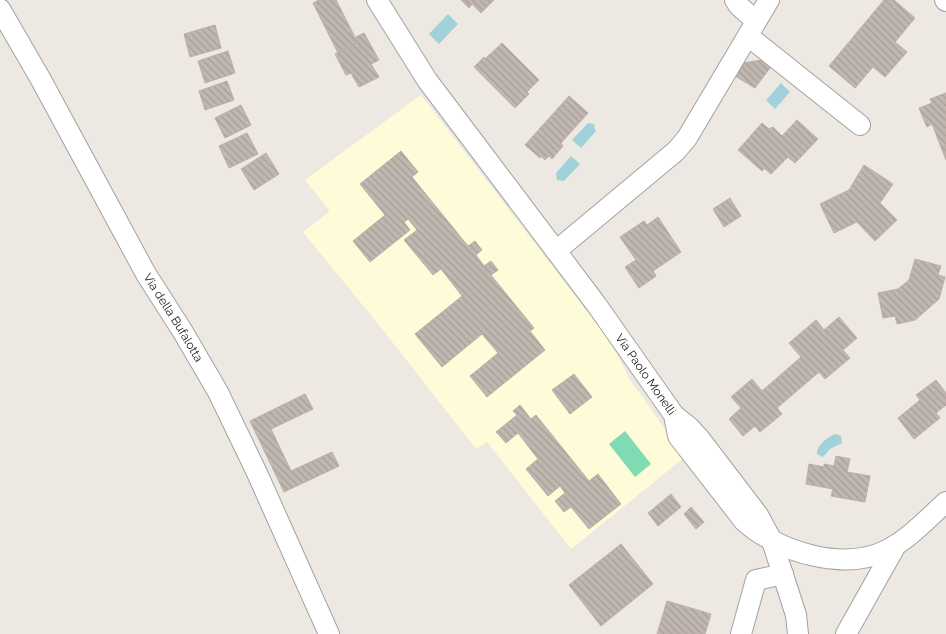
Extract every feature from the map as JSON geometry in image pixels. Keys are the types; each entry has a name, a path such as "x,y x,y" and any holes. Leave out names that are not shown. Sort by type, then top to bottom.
{"street":[{"name":"Via Paolo Monelli","path":"377,0 427,80 630,351 674,416 689,427 700,439 758,515 772,541"},
{"path":"735,0 752,28 860,125"},
{"path":"556,251 676,151 687,138 769,0"},
{"name":"Via della Bufalotta","path":"0,9 52,99 146,274 218,392 257,473 329,634"},
{"path":"772,541 801,553 833,558 875,555 896,545 946,502"},
{"path":"772,541 796,615 798,634"},
{"path":"848,633 896,545"},
{"path":"742,634 756,580 782,574"}],"shaded area":[{"path":"421,95 612,344 630,380 685,457 571,549 487,442 476,449 303,232 330,211 305,180"}],"green space":[{"path":"625,431 651,464 635,477 609,444"}],"water":[{"path":"448,14 458,24 439,44 429,34"},
{"path":"781,83 790,92 775,109 766,100"},
{"path":"588,123 594,124 596,131 581,148 572,140"},
{"path":"571,156 580,164 564,181 557,180 556,173"},
{"path":"835,434 841,436 842,443 830,449 823,457 817,454 821,444"}],"building":[{"path":"319,0 336,0 358,43 338,53 313,3"},
{"path":"461,0 494,0 481,13 472,4 469,8"},
{"path":"884,0 894,0 915,18 895,42 907,52 885,77 873,67 855,88 829,66"},
{"path":"215,25 221,48 190,57 184,34"},
{"path":"364,33 379,60 371,64 379,77 359,87 351,73 346,75 335,54 358,43 356,37"},
{"path":"502,43 539,80 527,92 529,94 515,108 474,67"},
{"path":"228,51 235,73 205,83 198,61"},
{"path":"761,60 770,68 755,88 735,76 743,63"},
{"path":"227,81 234,100 205,110 199,91"},
{"path":"946,93 946,160 932,124 927,127 919,108 932,103 930,99"},
{"path":"569,96 588,113 561,143 563,146 552,159 549,156 545,160 541,156 540,158 525,145"},
{"path":"241,105 251,125 225,138 215,118"},
{"path":"797,120 818,139 795,163 788,157 771,174 764,168 762,171 738,150 762,123 769,129 773,127 782,136"},
{"path":"247,133 258,154 229,168 219,146"},
{"path":"401,151 418,172 412,177 468,246 475,241 482,250 476,255 484,266 491,261 498,270 491,275 534,328 530,331 545,350 487,397 470,376 498,353 482,334 442,367 415,334 462,296 441,269 433,275 404,240 417,230 408,219 404,222 410,230 370,262 353,241 385,215 360,184"},
{"path":"266,153 279,174 254,190 241,169"},
{"path":"864,165 893,184 880,203 897,220 875,241 857,222 834,233 820,204 849,190"},
{"path":"730,198 741,216 724,227 713,209"},
{"path":"658,217 681,252 653,271 656,276 639,288 625,267 636,260 620,237 644,221 647,225"},
{"path":"915,259 941,266 938,275 945,277 939,299 915,320 897,324 895,316 883,318 878,293 898,289 909,280"},
{"path":"839,317 857,338 843,350 850,358 825,379 819,372 777,408 782,414 760,432 755,426 743,436 729,419 741,408 731,397 752,379 762,391 801,357 789,343 816,320 824,330"},
{"path":"574,374 592,397 570,414 552,390"},
{"path":"936,380 946,393 946,405 936,413 940,418 914,439 898,418 920,400 916,395"},
{"path":"305,394 313,409 271,429 291,471 332,452 339,466 284,492 250,421"},
{"path":"520,405 531,419 536,415 589,481 598,474 621,504 589,529 571,507 564,512 555,501 565,493 560,486 548,496 526,469 538,459 518,433 506,443 496,432 517,415 513,411"},
{"path":"836,456 850,459 847,472 870,476 865,502 831,496 833,489 806,484 809,464 824,467 824,464 834,466"},
{"path":"671,494 681,507 658,526 648,513"},
{"path":"691,507 704,522 696,529 684,514"},
{"path":"621,544 653,584 601,626 569,585"},
{"path":"667,601 711,614 705,634 657,634"}]}
